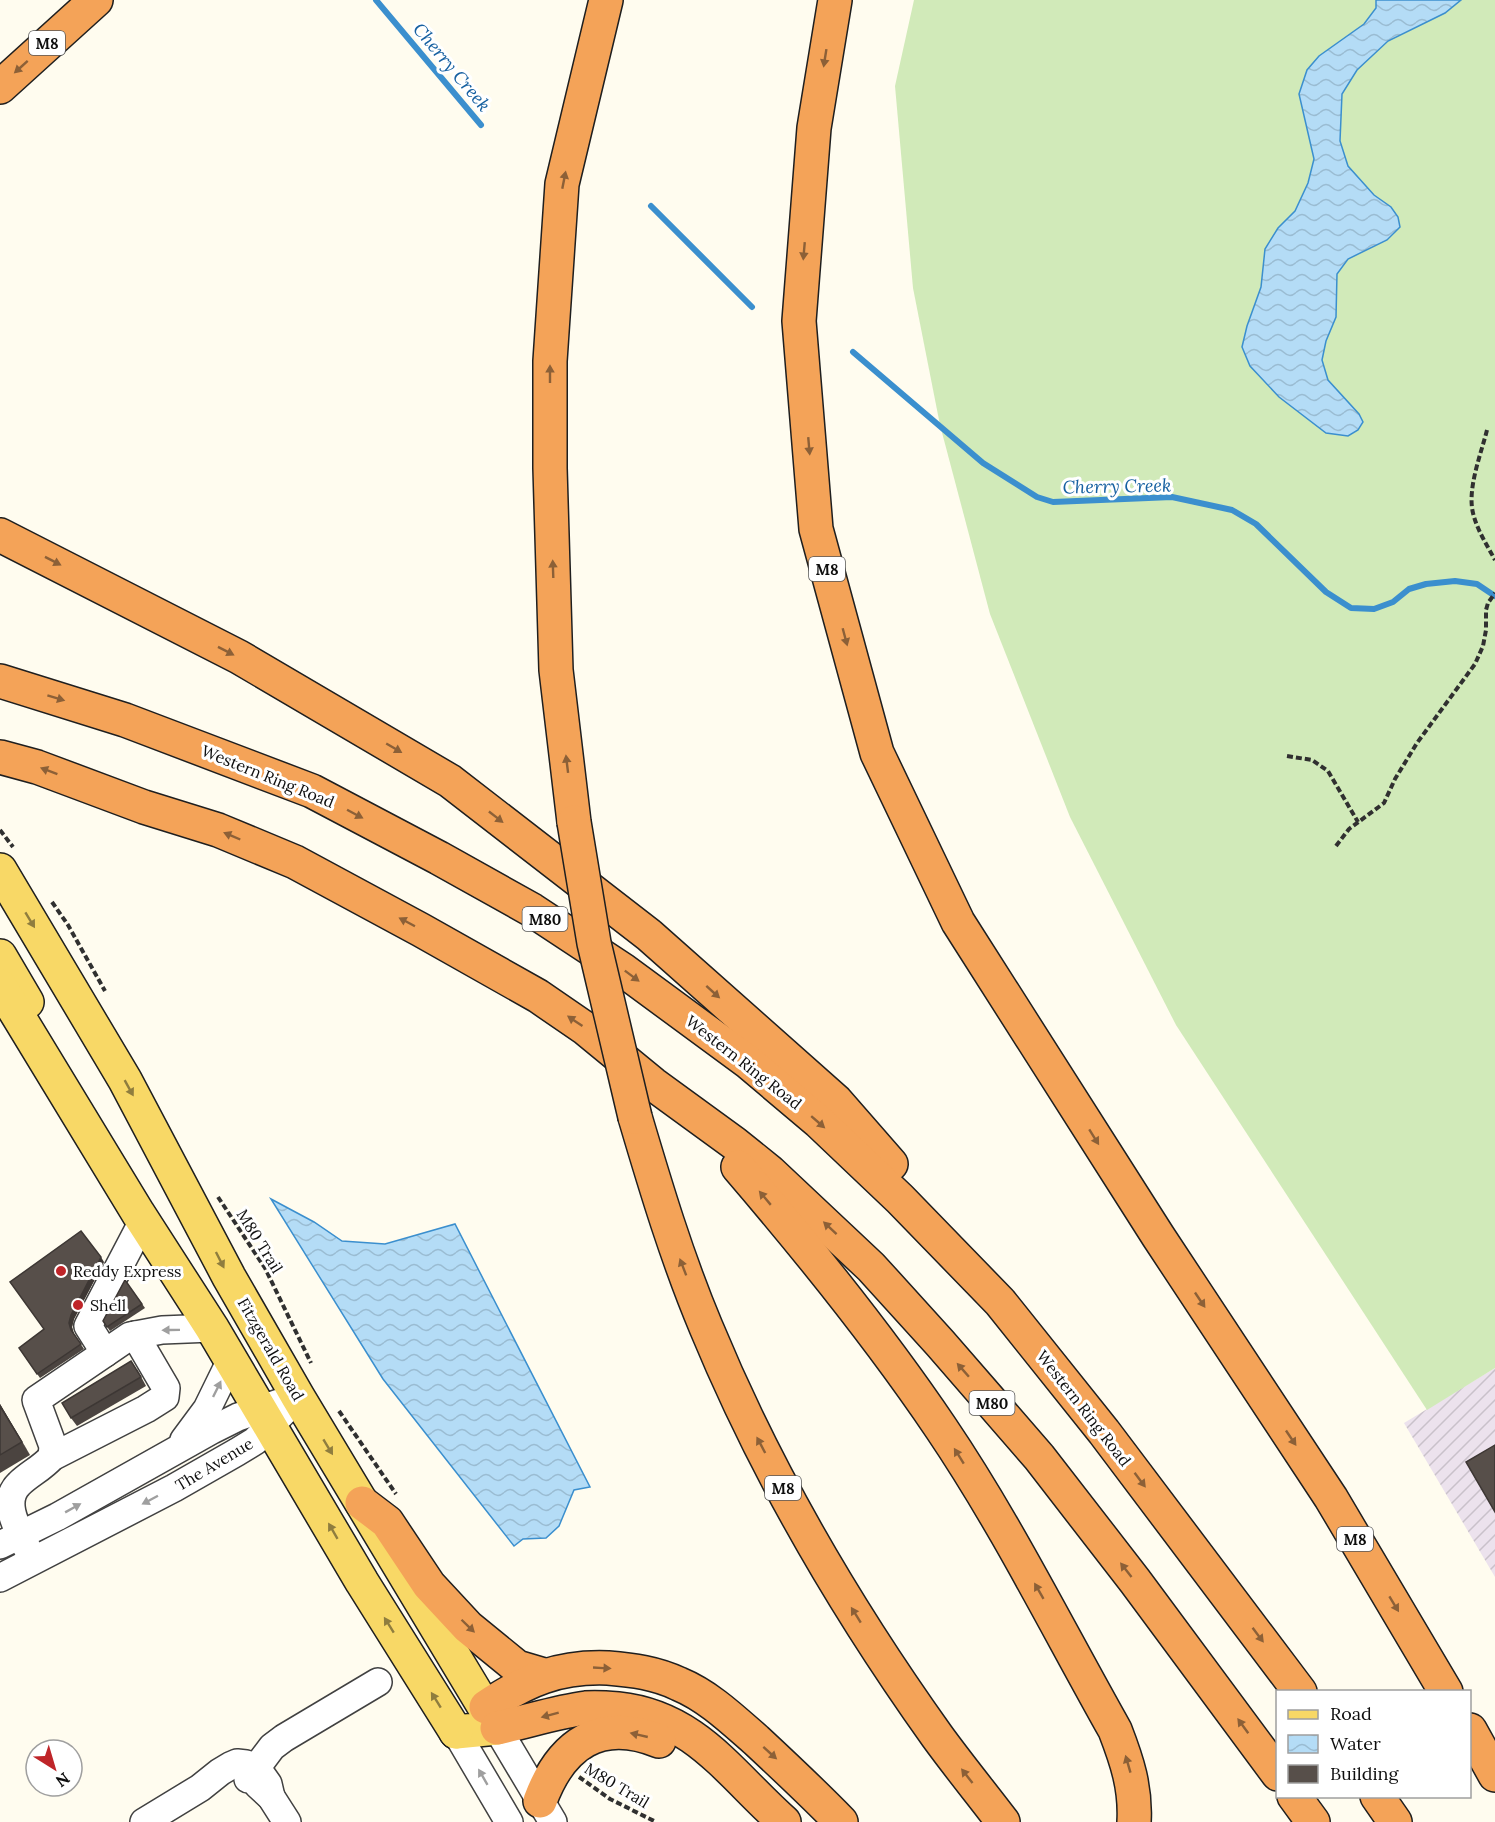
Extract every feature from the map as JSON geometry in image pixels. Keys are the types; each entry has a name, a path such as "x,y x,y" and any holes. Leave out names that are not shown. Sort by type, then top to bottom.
{"highway":[{"name":"M8","path":"0,87 96,0"},
{"name":"M8","path":"606,0 562,184 550,362 550,468 556,670 574,822 594,943 635,1117 670,1232 706,1327 749,1424 804,1526 857,1617 937,1737 1003,1822"},
{"name":"M8","path":"835,0 814,128 799,321 816,530 877,753 958,921 1158,1236 1331,1498 1445,1690"},
{"path":"0,535 239,657 450,781 649,935 836,1101 931,1208 1000,1302"},
{"name":"Western Ring Road","path":"0,681 125,720 312,791 532,910 623,970 766,1077 819,1122 900,1198 1000,1302 1104,1432 1298,1690"},
{"name":"M80","path":"0,757 37,766 144,807 218,830 295,862 538,996 586,1029 653,1084 770,1172 871,1267 1039,1457 1142,1590 1276,1771"},
{"path":"653,1084 731,1158 773,1207 890,1353 942,1429 990,1505 1115,1730 1128,1762 1135,1792 1134,1822"},
{"path":"362,1503 387,1522 429,1585 468,1627 517,1666 544,1675"},
{"path":"491,1718 515,1688 544,1675 576,1668 640,1671 682,1684 726,1713 800,1780 842,1822"},
{"path":"491,1718 589,1708 637,1711 659,1717 705,1745 781,1820"},
{"path":"546,1811 548,1780 559,1762 586,1740 601,1733 622,1731 642,1734 681,1752 781,1820"},
{"path":"1471,1732 1495,1775"},
{"path":"1295,1798 1313,1822"},
{"path":"1378,1798 1395,1822"}],"main road":[{"name":"Fitzgerald Road","path":"8,861 229,1277 307,1384 362,1503 491,1718"},
{"path":"0,956 64,1063 140,1217"},
{"path":"0,986 140,1217 212,1328 362,1582 456,1732 491,1718"}],"street":[{"path":"105,1353 88,1326 140,1217"},
{"path":"52,1457 53,1446 36,1400 132,1335 162,1330 212,1328"},
{"path":"34,1561 10,1540 11,1495 19,1483 42,1468 52,1457 165,1397 166,1388 132,1335"},
{"name":"The Avenue","path":"175,1450 207,1410 231,1360"},
{"name":"The Avenue","path":"0,1578 174,1488 255,1441 266,1417 307,1384"},
{"name":"The Avenue","path":"10,1540 238,1417 266,1417"},
{"path":"144,1822 200,1788 252,1773 272,1747 284,1738 378,1682"},
{"name":"Fitzgerald Road","path":"491,1718 546,1811"},
{"path":"456,1732 509,1822"},
{"path":"252,1773 287,1822"}],"path":[{"path":"1487,430 1472,494 1472,511 1477,526 1495,560"},
{"path":"1336,846 1349,829 1384,803 1395,779 1418,743 1475,664 1483,646 1486,610 1495,593"},
{"path":"1287,756 1312,760 1328,771 1358,822"},
{"path":"0,830 8,861"},
{"path":"48,897 68,925 108,996"},
{"name":"M80 Trail","path":"217,1196 265,1268 307,1384"},
{"path":"339,1410 398,1498"},
{"name":"M80 Trail","path":"575,1774 610,1798 656,1822"}],"shaded area":[{"path":"1495,1368 1495,1577 1404,1423"}],"green space":[{"path":"914,0 1495,0 1495,1368 1427,1410 1176,1025 1070,817 990,614 940,425 913,288 895,86"}],"water":[{"path":"1376,0 1461,0 1445,13 1388,41 1357,70 1342,94 1340,141 1348,166 1374,195 1391,207 1398,217 1400,227 1387,240 1348,259 1337,274 1336,317 1326,341 1322,360 1328,380 1359,414 1363,422 1358,430 1348,436 1326,433 1279,397 1250,366 1242,347 1261,287 1265,249 1278,228 1295,211 1308,183 1314,159 1299,94 1307,70 1319,56 1364,24 1376,8"},
{"path":"271,1199 314,1222 342,1241 385,1244 455,1224 590,1487 574,1490 559,1526 546,1538 523,1539 514,1546 383,1379"}],"building":[{"path":"81,1231 101,1257 69,1323 81,1344 37,1374 19,1348 44,1329 10,1282"},
{"path":"125,1280 142,1304 107,1327 103,1321"},
{"path":"131,1361 141,1377 71,1418 62,1403"},
{"path":"0,1406 22,1442 0,1455"},
{"path":"1495,1445 1495,1512 1466,1462"}],"waterway":[{"name":"Cherry Creek","path":"376,0 481,125"},
{"name":"Cherry Creek","path":"651,206 752,307"},
{"name":"Cherry Creek","path":"853,352 983,463 1037,497 1053,502 1172,497 1232,510 1256,524 1326,592 1351,608 1374,609 1393,602 1409,589 1426,584 1455,581 1477,584 1495,596"}],"place":[{"name":"Reddy Express","path":"61,1271"},
{"name":"Shell","path":"78,1305"}]}
